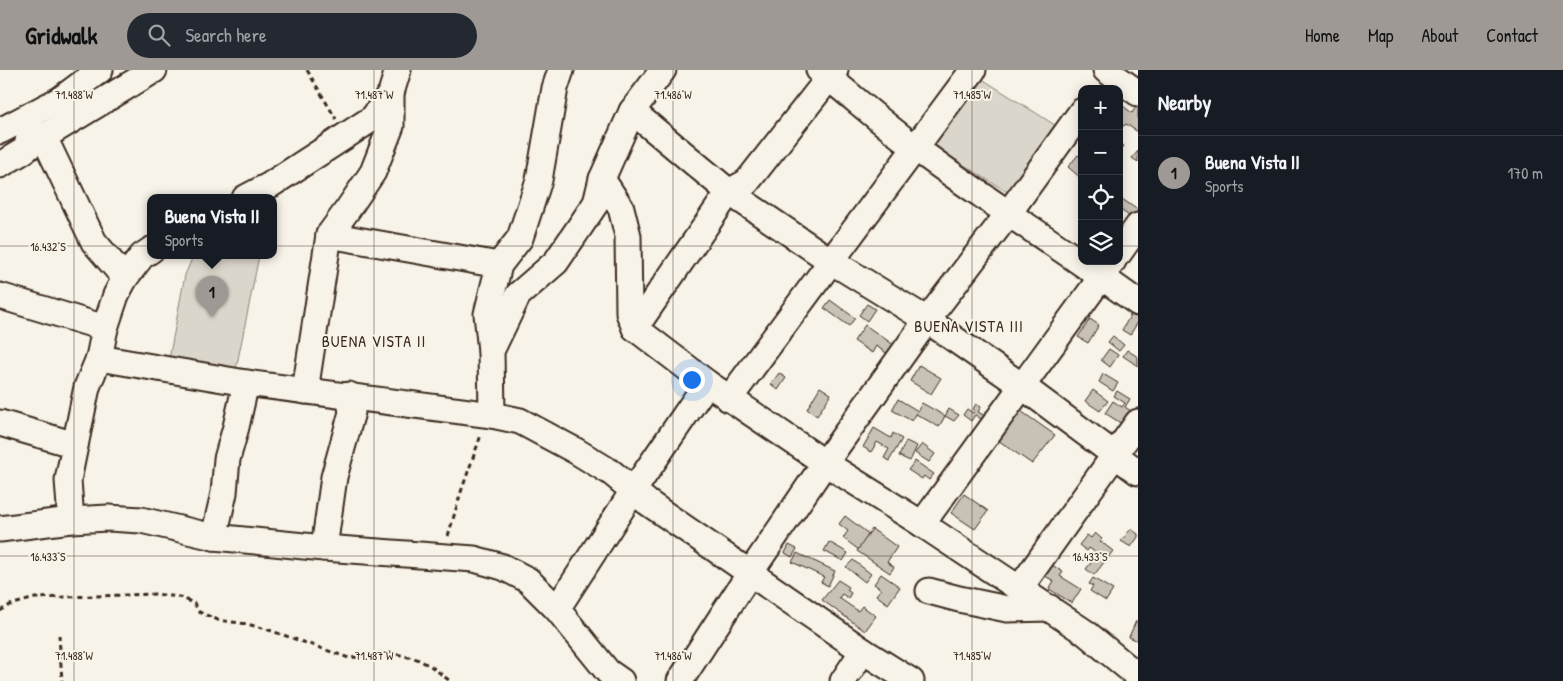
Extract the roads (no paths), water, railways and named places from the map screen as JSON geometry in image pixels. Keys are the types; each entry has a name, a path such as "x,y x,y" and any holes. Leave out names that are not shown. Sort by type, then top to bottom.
{"street":[{"path":"0,151 50,133 154,70"},
{"path":"492,415 491,351 487,314 499,265 520,238 539,180 555,88 561,70"},
{"path":"491,351 518,295 556,262 596,203 602,179 632,111 663,70"},
{"path":"729,399 974,70"},
{"path":"0,131 61,99 92,73"},
{"path":"635,328 729,192 747,182 828,73 916,149 1008,214 1108,269 1138,303"},
{"path":"1106,75 1138,93"},
{"path":"253,194 270,185 373,118 395,81"},
{"path":"305,391 329,235 373,172 391,126 395,81"},
{"path":"632,111 729,192 830,261 927,320 1022,386 1138,472"},
{"path":"680,681 824,463 1078,117"},
{"path":"0,165 25,150 43,135"},
{"path":"43,135 94,242 125,278"},
{"path":"602,179 622,208 628,236 629,314 635,328 729,399 824,463 922,524 1050,608 1086,633 1138,676"},
{"path":"1123,247 1138,226"},
{"path":"329,235 499,265"},
{"path":"71,520 68,480 87,387 99,358 105,328 116,296 125,278 142,256 147,253"},
{"path":"922,524 1108,269"},
{"path":"0,296 105,328"},
{"path":"99,358 246,383 349,395 492,415 520,421 612,473 647,502 862,651 911,681"},
{"path":"214,537 224,494 227,459 246,383"},
{"path":"557,609 706,383"},
{"path":"324,548 334,477 352,412 349,395"},
{"path":"1020,588 1138,422"},
{"path":"0,423 75,445"},
{"path":"0,529 71,520 108,518 140,520 214,537 324,548 474,559 504,567 528,580 557,609 608,672 621,681"},
{"path":"929,591 1007,609 1050,608"},
{"path":"843,681 862,651"}],"place":[{"name":"Buena Vista II","path":"212,317"}],"district":[{"name":"BUENA VISTA III","path":"969,326"},
{"name":"BUENA VISTA II","path":"374,341"}]}
